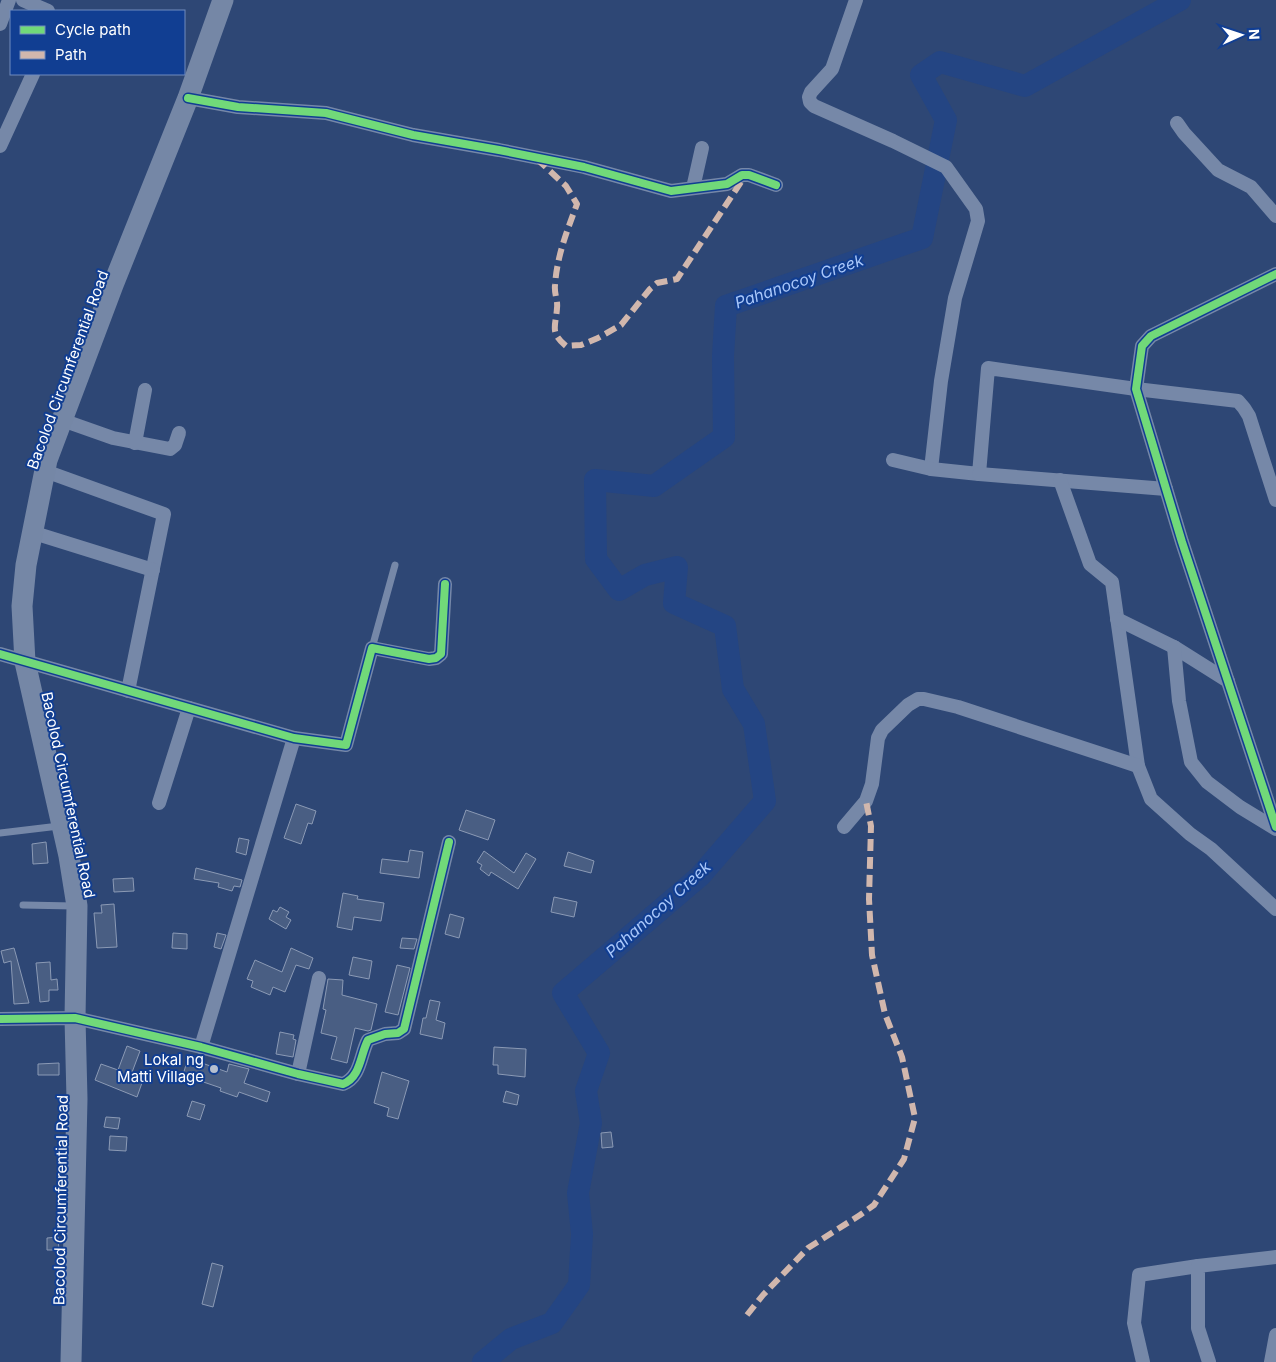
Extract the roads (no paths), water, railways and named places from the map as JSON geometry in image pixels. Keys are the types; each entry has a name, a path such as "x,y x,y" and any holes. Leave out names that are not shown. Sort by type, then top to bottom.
{"main road":[{"name":"Bacolod Circumferential Road","path":"71,1362 77,1099 77,906 69,856 25,662 22,606 26,565 31,532 47,460 113,285 188,98 223,0"}],"street":[{"path":"0,24 9,0"},
{"path":"23,0 46,10"},
{"path":"856,0 832,69 811,92 808,97 810,102 814,106 946,167 978,214 978,221 955,298 941,381 931,469"},
{"path":"0,146 5,124 32,75"},
{"path":"188,98 238,107 326,113 413,135 584,167 671,191 727,184 742,175 749,174 776,185"},
{"path":"1177,123 1218,170 1251,187 1276,216"},
{"path":"693,188 702,148"},
{"path":"1276,274 1150,336 1142,346 1136,390 1166,489 1276,828"},
{"path":"979,474 988,368 1136,390 1238,401 1249,416 1272,472 1276,500"},
{"path":"135,442 145,390"},
{"path":"62,420 113,438 170,449 175,445 178,432"},
{"path":"893,460 931,469 1166,489"},
{"path":"45,472 164,514 128,691"},
{"path":"1060,480 1090,564 1112,582 1138,766 1151,799 1190,834 1211,849 1276,909"},
{"path":"31,532 153,570"},
{"path":"0,654 294,738 346,745 372,648 429,659 436,658 441,654 445,584"},
{"path":"1117,619 1174,647 1228,681"},
{"path":"1174,647 1179,701 1191,762 1207,782 1240,807 1276,828"},
{"path":"844,827 866,801 872,784 878,738 882,730 908,705 918,699 924,698 958,707 1138,766"},
{"path":"159,803 189,708"},
{"path":"201,1047 294,738"},
{"path":"0,1019 76,1018 201,1047 298,1074 344,1084 350,1082 355,1076 368,1040 385,1034 398,1033 404,1029 449,842"},
{"path":"298,1074 319,978"},
{"path":"1143,1362 1134,1323 1139,1275 1276,1257"},
{"path":"1198,1266 1198,1328 1209,1362"},
{"path":"1271,1362 1276,1335"}],"lane":[{"path":"372,648 395,565"},
{"path":"0,833 62,826"},
{"path":"23,905 77,906"}],"waterway":[{"name":"Pahanocoy Creek","path":"483,1362 511,1339 552,1323 579,1285 582,1234 578,1193 591,1123 586,1091 599,1053 563,993 700,876 765,801 754,724 733,689 725,626 674,603 677,567 645,575 619,590 596,559 595,480 654,486 724,437 723,356 726,306 922,238 946,120 921,75 940,62 1025,86 1180,0"}],"place":[{"name":"Lokal ng Matti Village","path":"214,1069"}]}
